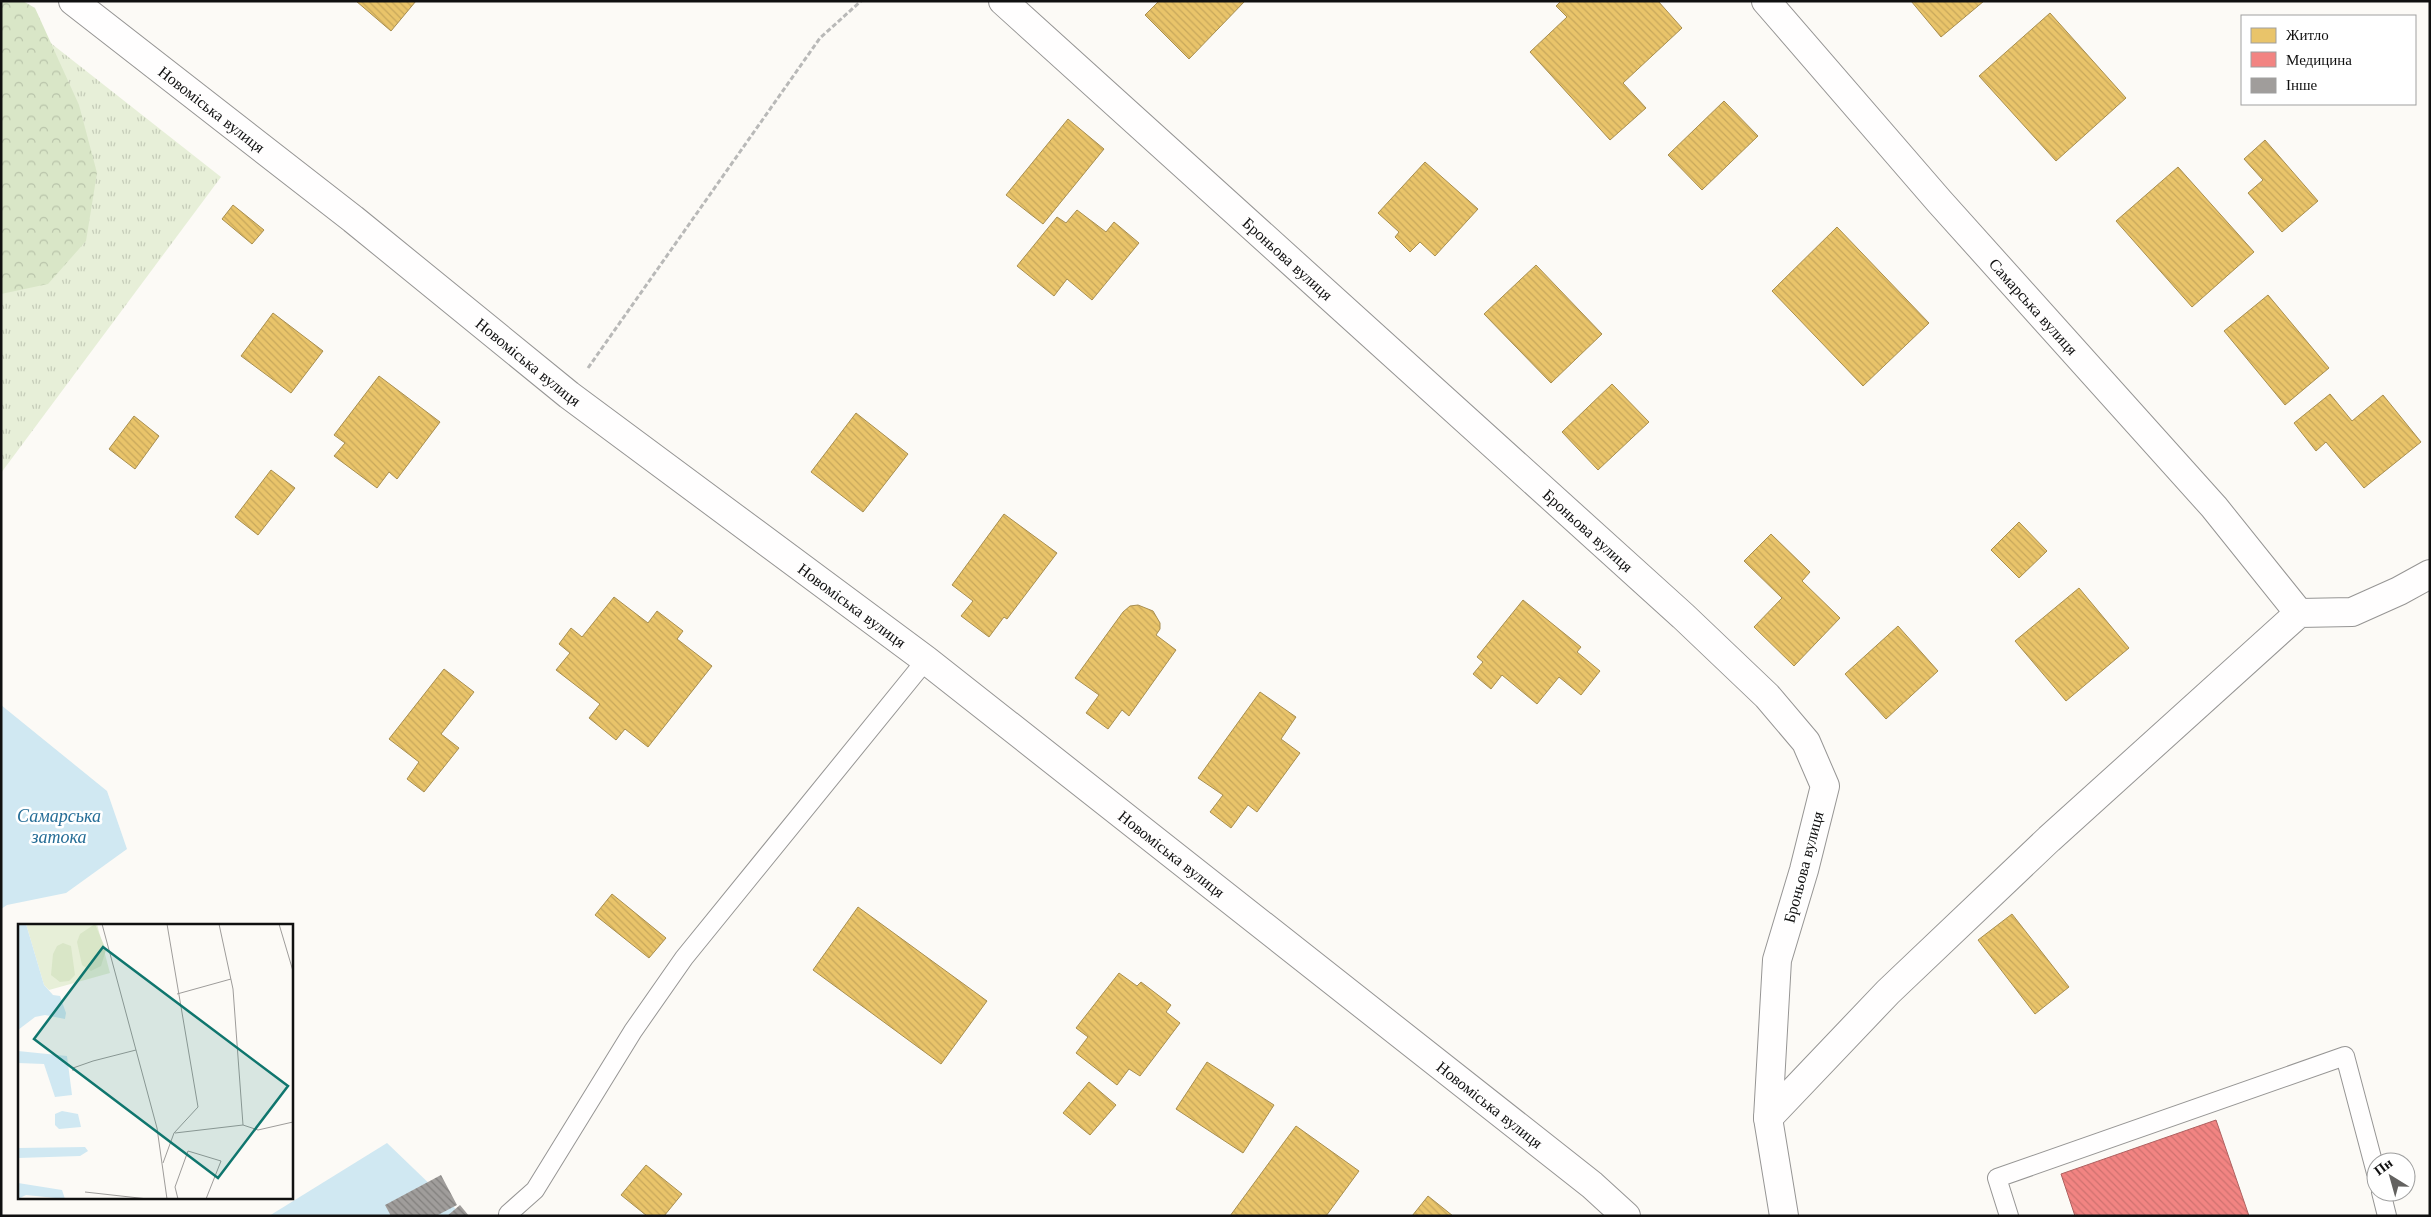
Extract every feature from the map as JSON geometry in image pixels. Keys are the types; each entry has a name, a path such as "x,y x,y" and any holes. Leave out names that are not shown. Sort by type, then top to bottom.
{"street":[{"name":"Новоміська вулиця","path":"73,1 353,219 569,395 926,660 1592,1185 1626,1216"},
{"name":"Броньова вулиця","path":"1003,1 1683,616 1767,696 1806,742 1825,786 1804,870 1778,960 1768,1118 1784,1216"},
{"name":"Самарська вулиця","path":"1766,1 1939,201 2214,507 2299,612"},
{"path":"1768,1118 1888,992 2049,839 2299,612 2352,612 2399,591 2430,574"}],"lane":[{"path":"510,1216 508,1214 535,1190 633,1031 684,958 926,660"},
{"path":"2010,1216 1997,1178 2345,1056 2370,1152"},
{"path":"2384,1202 2387,1216"}],"path":[{"path":"569,395 820,38 861,1"}],"green space":[{"path":"1,1 23,1 35,8 79,105 97,173 86,241 48,284 1,294"},
{"path":"1,4 221,177 1,473"}],"water":[{"name":"Самарська затока","path":"1,705 107,791 127,849 66,893 7,905 1,909"},
{"path":"387,1143 463,1216 269,1216"}],"building: Житло":[{"path":"356,1 416,1 391,31"},
{"path":"1159,1 1245,1 1189,59 1145,15"},
{"path":"1561,1 1658,1 1682,28 1623,83 1646,108 1610,140 1530,52 1567,17 1556,6"},
{"path":"1911,1 1984,1 1941,37"},
{"path":"2050,13 2126,98 2056,161 1979,76"},
{"path":"1724,101 1758,136 1702,190 1668,155"},
{"path":"1068,119 1104,149 1043,224 1006,195"},
{"path":"2265,140 2318,201 2282,232 2248,193 2263,180 2244,159"},
{"path":"1425,162 1478,209 1435,256 1420,242 1410,252 1395,237 1399,232 1378,213"},
{"path":"2178,167 2254,252 2192,307 2116,221"},
{"path":"233,205 264,230 252,244 222,219"},
{"path":"1077,210 1106,232 1114,222 1139,243 1092,300 1067,279 1054,296 1017,266 1057,217 1066,223"},
{"path":"1837,227 1929,323 1863,386 1772,291"},
{"path":"1536,265 1602,334 1551,383 1484,314"},
{"path":"2268,295 2329,368 2285,405 2224,331"},
{"path":"273,313 323,351 291,393 241,356"},
{"path":"379,376 440,422 397,479 389,472 377,488 334,456 345,443 334,435"},
{"path":"1612,384 1649,422 1598,470 1562,432"},
{"path":"2330,394 2352,421 2383,395 2421,442 2364,488 2326,442 2316,451 2294,423"},
{"path":"856,413 908,454 863,512 811,472"},
{"path":"134,416 159,436 135,469 109,449"},
{"path":"271,470 295,488 258,535 235,517"},
{"path":"1004,514 1057,553 1007,619 1004,617 989,637 961,616 973,601 952,585"},
{"path":"2019,522 2047,551 2019,578 1991,550"},
{"path":"1771,534 1810,572 1802,581 1840,618 1794,666 1754,627 1782,598 1744,561"},
{"path":"2079,588 2129,648 2066,701 2015,641"},
{"path":"614,597 648,623 657,611 683,631 677,639 712,666 648,747 625,729 616,740 589,718 600,704 556,670 570,653 559,644 571,628 582,637"},
{"path":"1523,600 1581,647 1577,652 1600,671 1581,695 1559,677 1537,704 1502,675 1491,689 1473,674 1483,662 1477,657"},
{"path":"1138,605 1153,611 1160,623 1160,629 1156,635 1176,650 1129,716 1122,710 1108,729 1086,713 1099,695 1075,678 1123,612 1130,606"},
{"path":"1898,626 1938,671 1886,719 1845,674"},
{"path":"444,669 474,692 441,734 459,748 424,792 407,779 419,762 389,739"},
{"path":"1260,692 1296,717 1281,739 1300,753 1257,812 1248,805 1231,828 1210,812 1223,795 1198,778"},
{"path":"612,894 666,938 649,958 595,915"},
{"path":"858,907 987,1001 941,1064 813,970"},
{"path":"2012,914 2069,987 2035,1014 1978,940"},
{"path":"1119,973 1137,986 1141,982 1171,1005 1166,1012 1180,1023 1140,1076 1129,1069 1117,1085 1076,1053 1088,1037 1076,1028"},
{"path":"1207,1062 1274,1105 1243,1153 1176,1109"},
{"path":"1089,1082 1116,1105 1090,1135 1063,1113"},
{"path":"1296,1126 1359,1171 1326,1216 1230,1216"},
{"path":"646,1165 682,1194 664,1216 647,1216 621,1195"},
{"path":"1428,1196 1453,1216 1412,1216"}],"building: Медицина":[{"path":"2216,1120 2249,1216 2075,1216 2061,1174"}],"building: Інше":[{"path":"441,1175 457,1205 436,1216 391,1216 385,1205"},
{"path":"460,1205 469,1216 447,1216"}]}
